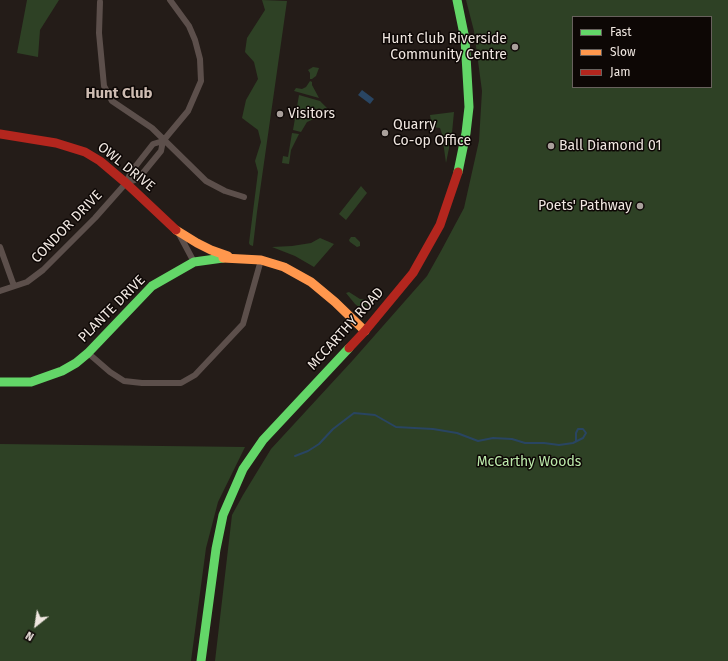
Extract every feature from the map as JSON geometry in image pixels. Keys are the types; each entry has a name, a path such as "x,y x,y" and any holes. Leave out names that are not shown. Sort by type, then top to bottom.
{"street":[{"path":"126,183 138,179 160,151 163,141 188,111 201,81 202,76 200,59 189,26 170,0"},
{"name":"MCCARTHY ROAD","path":"201,661 216,549 223,515 243,469 263,440 365,331 413,273 440,225 458,173 466,133 469,107 465,39 457,0"},
{"path":"100,2 99,32 104,86 112,101 152,128 163,141 206,181 225,191 244,197"},
{"name":"OWL DRIVE","path":"0,134 56,143 85,152 100,161 126,183 178,231 211,250 233,258"},
{"path":"126,183 131,172 153,144 163,141"},
{"name":"CONDOR DRIVE","path":"0,291 27,282 43,270 95,218 126,183"},
{"name":"OWL DRIVE","path":"178,231 194,262"},
{"path":"0,247 14,286"},
{"name":"PLANTE DRIVE","path":"0,382 31,382 62,371 76,363 88,353 152,286 194,262 212,259 233,258 261,260 284,267 308,279 365,331"},
{"path":"88,353 110,372 124,381 181,384 195,375 243,324 261,260"}],"green space":[{"path":"27,0 59,0 40,30 38,57 17,53"},
{"path":"262,0 287,1 253,246 249,243 258,172 255,161 261,142 258,130 242,118 246,100 258,79 254,62 245,52 247,38 265,10"},
{"name":"McCarthy Woods","path":"466,0 728,0 728,661 215,661 232,515 271,449 353,360 427,276 464,208 479,141 482,91 474,31"},
{"path":"313,67 319,68 316,76 310,79 310,73 308,70"},
{"path":"310,81 312,82 312,85 319,98 294,91 296,88 302,89 306,87"},
{"path":"299,95 320,101 327,108 320,110 314,119 307,122 301,132 293,130"},
{"path":"454,112 452,133 446,163 440,128 432,127 430,115"},
{"path":"292,133 299,134 291,150 289,164 282,163 283,156 288,157"},
{"path":"361,186 367,193 346,220 339,214"},
{"path":"351,237 355,237 360,242 360,246 357,247 350,242 349,240"},
{"path":"320,238 334,244 314,267 295,256 272,247 311,243"},
{"path":"349,292 360,299 369,300 369,304 365,308 360,308 346,293"},
{"path":"0,444 245,447 218,502 206,548 191,661 0,661"}],"water":[{"path":"362,90 374,99 370,104 358,95"}],"waterway":[{"path":"295,456 308,451 319,444 333,429 354,413 375,415 396,427 433,429 457,433 478,441 493,438 512,439 525,443 559,445 573,443 583,438 586,433 583,429 578,429 576,433 576,441"}],"traffic: fast":[{"path":"457,0 465,39 469,107 466,133 458,172"},
{"path":"0,382 31,382 62,371 76,363 88,353 152,286 194,262 223,258"},
{"path":"201,661 216,549 223,515 243,469 263,440 349,348"}],"traffic: slow":[{"path":"176,230 197,243 228,256"},
{"path":"223,258 261,260 284,267 311,282 335,302 365,331"}],"traffic: jam":[{"path":"0,134 56,143 85,152 100,161 126,183 176,230"},
{"path":"349,348 413,273 440,225 458,172"}],"place":[{"name":"Hunt Club Riverside Community Centre","path":"515,47"},
{"name":"Visitors","path":"280,114"},
{"name":"Quarry Co-op Office","path":"385,133"},
{"name":"Ball Diamond 01","path":"551,146"},
{"name":"Poets' Pathway","path":"640,206"}],"district":[{"name":"Hunt Club","path":"119,94"}]}
